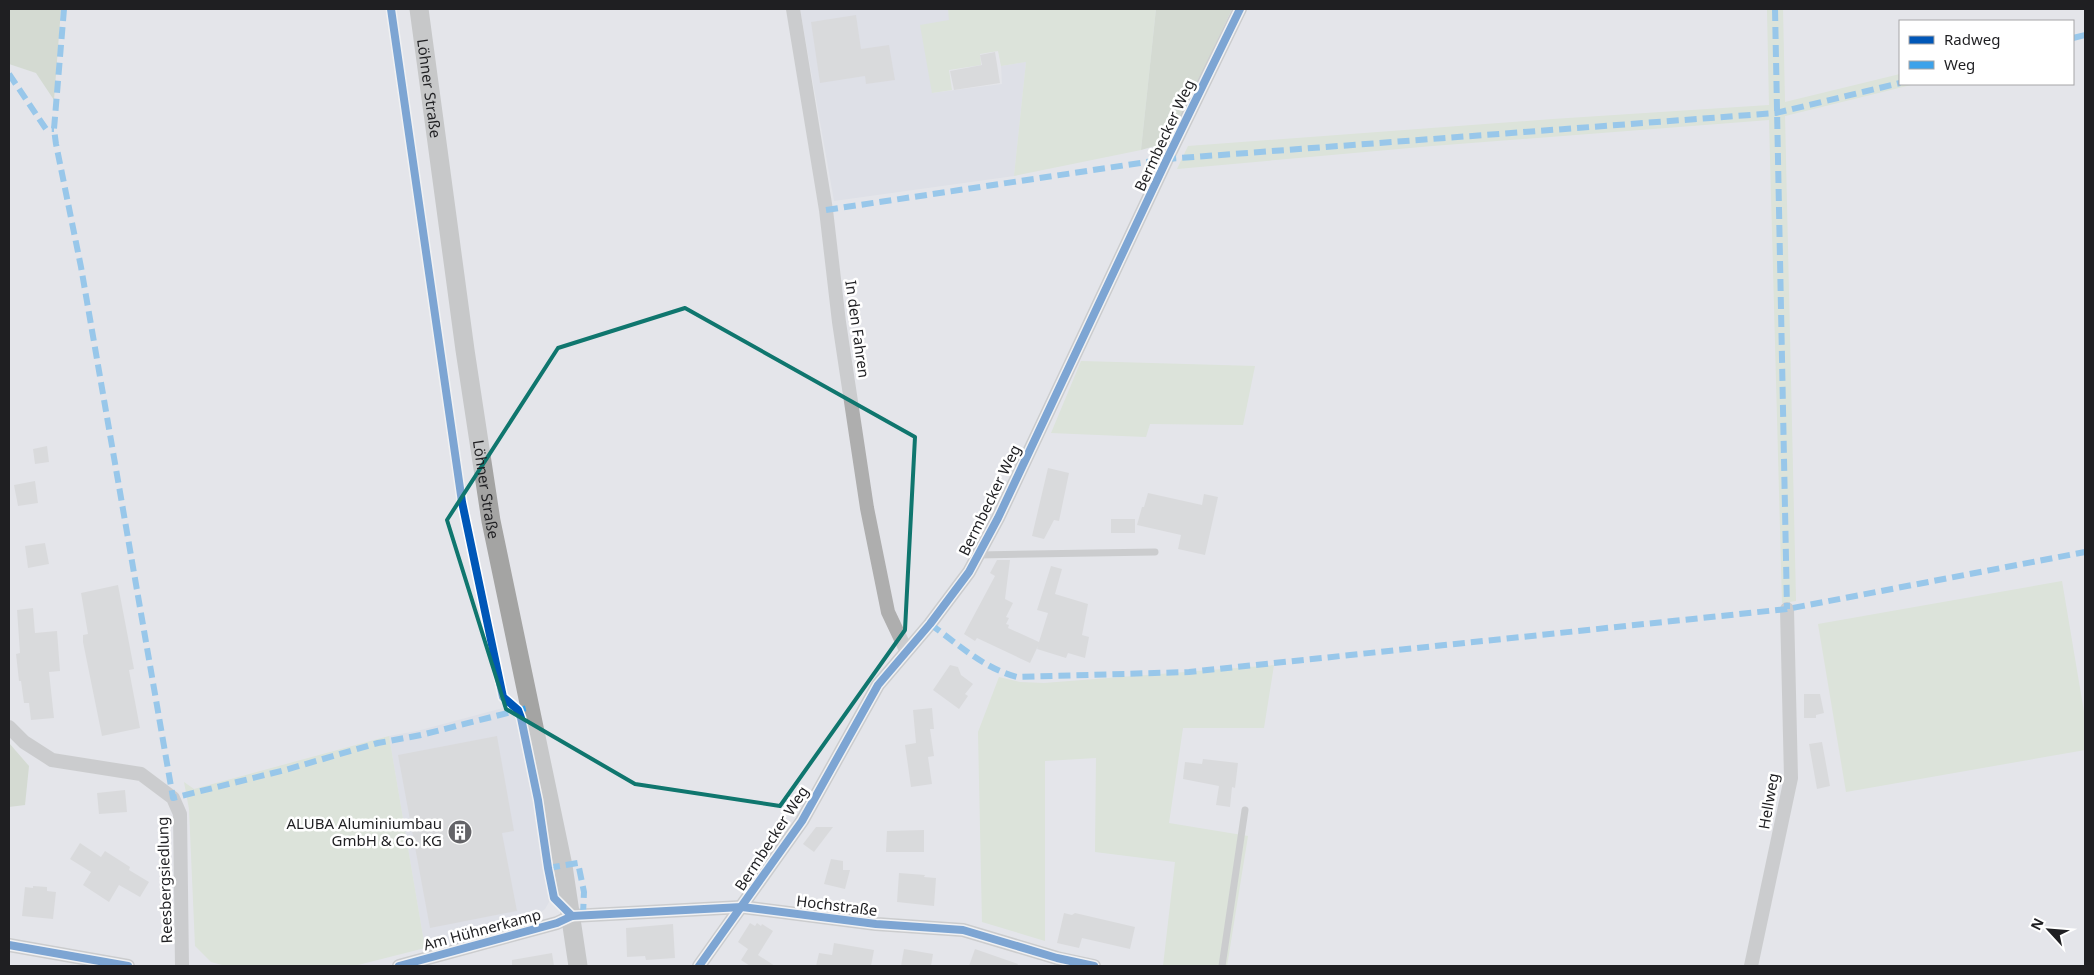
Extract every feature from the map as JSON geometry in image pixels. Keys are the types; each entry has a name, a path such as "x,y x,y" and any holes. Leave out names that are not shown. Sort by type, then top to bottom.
{"main road":[{"name":"Löhner Straße","path":"419,9 464,340 491,521 555,824 572,916 578,966"}],"street":[{"name":"In den Fahren","path":"793,9 826,210 839,322 867,508 888,612 906,650"},
{"name":"Bermbecker Weg","path":"699,966 802,821 878,685 930,624 969,572 998,518 1167,159 1240,9"},
{"name":"Hellweg","path":"1751,966 1791,778 1787,609"},
{"name":"Reesbergsiedlung","path":"9,727 24,742 52,760 141,774 173,798 180,814 182,966"},
{"name":"Hochstraße","path":"572,916 742,907 876,924 963,930 1057,958 1094,966"},
{"name":"Am Hühnerkamp","path":"399,966 557,924 572,916"},
{"path":"9,945 128,966"}],"lane":[{"path":"978,555 1155,552"},
{"path":"1222,966 1246,810"}],"highlighted area":[{"path":"685,308 915,437 905,630 780,806 635,784 506,709 447,520 558,348"}],"shaded area":[{"path":"800,9 948,9 950,20 932,93 1002,84 1001,66 1026,62 1014,176 834,201"},
{"name":"ALUBA Aluminiumbau GmbH & Co. KG","path":"503,708 517,716 551,896 545,909 530,920 425,948 389,736 417,731"}],"green space":[{"path":"9,9 61,9 54,100 36,73 9,64"},
{"path":"948,9 1156,9 1141,150 1014,176 1026,62 1001,66 998,51 980,54 981,65 949,70 952,90 932,93 920,25 949,20"},
{"path":"1156,9 1232,9 1179,122 1162,144 1141,150"},
{"path":"1767,9 1783,9 1785,102 1899,74 1899,85 1911,85 1785,116 1796,601 1782,603 1769,120 1432,146 1177,169 1188,146 1769,105"},
{"path":"1081,361 1255,366 1243,425 1150,424 1146,437 1051,433"},
{"path":"2062,581 2085,718 2085,750 1846,792 1818,624"},
{"path":"1274,665 1264,728 1183,728 1169,823 1248,836 1227,966 1163,966 1175,862 1095,852 1096,758 1045,761 1045,941 982,922 978,732 999,677 1020,682 1044,683"},
{"path":"389,736 425,948 354,966 226,966 211,962 195,946 189,809 184,782 194,789"},
{"path":"9,743 29,766 25,805 9,807"}],"building":[{"path":"856,15 861,49 889,45 895,80 866,84 865,76 820,83 811,22"},
{"path":"995,52 1000,83 954,90 950,71 982,65 980,55"},
{"path":"47,446 49,462 35,464 33,449"},
{"path":"1048,468 1069,473 1059,521 1054,520 1044,539 1032,536"},
{"path":"35,481 38,503 18,506 14,485"},
{"path":"1148,493 1202,505 1204,494 1218,497 1205,555 1178,549 1181,535 1137,525"},
{"path":"1111,519 1135,519 1135,533 1111,533"},
{"path":"45,543 49,564 28,568 25,546"},
{"path":"997,560 1010,560 1005,599 1013,603 1006,617 1009,618 1006,624 1009,625 1008,628 1039,642 1048,613 1037,610 1051,566 1062,569 1055,594 1088,604 1082,635 1089,637 1085,658 1068,653 1066,658 1037,649 1038,646 1030,663 977,638 975,641 964,634 995,576 990,573"},
{"path":"118,585 134,669 129,670 140,728 102,736 83,642 83,635 88,634 81,593"},
{"path":"33,608 35,633 57,631 60,671 49,672 54,718 31,720 29,703 24,703 21,681 19,681 16,654 20,653 17,610"},
{"path":"950,665 958,667 961,675 973,684 965,694 968,696 959,709 933,690"},
{"path":"1804,694 1820,694 1824,713 1816,715 1816,718 1804,718"},
{"path":"932,708 934,729 930,729 934,756 928,757 932,784 911,787 905,745 916,743 913,710"},
{"name":"ALUBA Aluminiumbau GmbH & Co. KG","path":"497,736 514,831 502,833 517,911 430,928 398,755"},
{"path":"1822,742 1830,786 1817,789 1809,744"},
{"path":"1203,759 1238,763 1235,788 1232,787 1230,807 1216,805 1219,786 1183,779 1185,762 1202,764"},
{"path":"125,790 127,812 99,814 97,793"},
{"path":"816,827 833,827 814,852 803,844"},
{"path":"924,830 924,852 886,852 887,831"},
{"path":"80,843 101,857 105,851 130,867 129,870 149,882 140,897 119,885 109,902 83,885 91,872 70,859"},
{"path":"831,859 843,861 843,870 850,870 845,889 824,884"},
{"path":"899,873 936,878 934,906 897,902"},
{"path":"33,886 47,887 47,891 56,892 53,919 22,916 25,887 33,888"},
{"path":"1064,913 1072,915 1075,913 1135,927 1130,949 1082,938 1079,948 1057,943"},
{"path":"750,923 755,926 757,923 761,926 762,924 773,931 758,955 775,966 750,966 741,960 748,949 738,942"},
{"path":"673,924 675,958 646,960 645,956 627,957 626,928"},
{"path":"834,943 874,950 871,966 816,966 819,953 832,955"},
{"path":"904,949 933,954 931,966 901,966"},
{"path":"975,949 1018,964 1017,966 969,966"},
{"path":"552,953 554,966 512,966 512,960"}],"marked path":[{"path":"64,9 54,129 56,144 81,267 173,798 285,770 378,743 421,735 531,707"},
{"path":"1775,9 1787,609"},
{"path":"2074,38 2085,35"},
{"path":"9,74 46,129 54,129"},
{"path":"826,210 1167,159 1776,113 1899,83"},
{"path":"930,624 982,662 1017,677 1189,672 1787,609 2085,552"},
{"path":"548,868 578,863 584,892 583,915"}],"cycle path":[{"path":"391,9 462,502 503,697 518,710 521,718 538,800 554,898 572,916"},
{"path":"699,966 802,821 878,685 930,624 969,572 998,518 1167,159 1240,9"},
{"path":"399,966 557,923 572,916 742,907 876,924 963,930 1057,958 1094,966"},
{"path":"9,945 128,966"}],"place":[{"name":"ALUBA Aluminiumbau GmbH & Co. KG","path":"460,832"}]}
